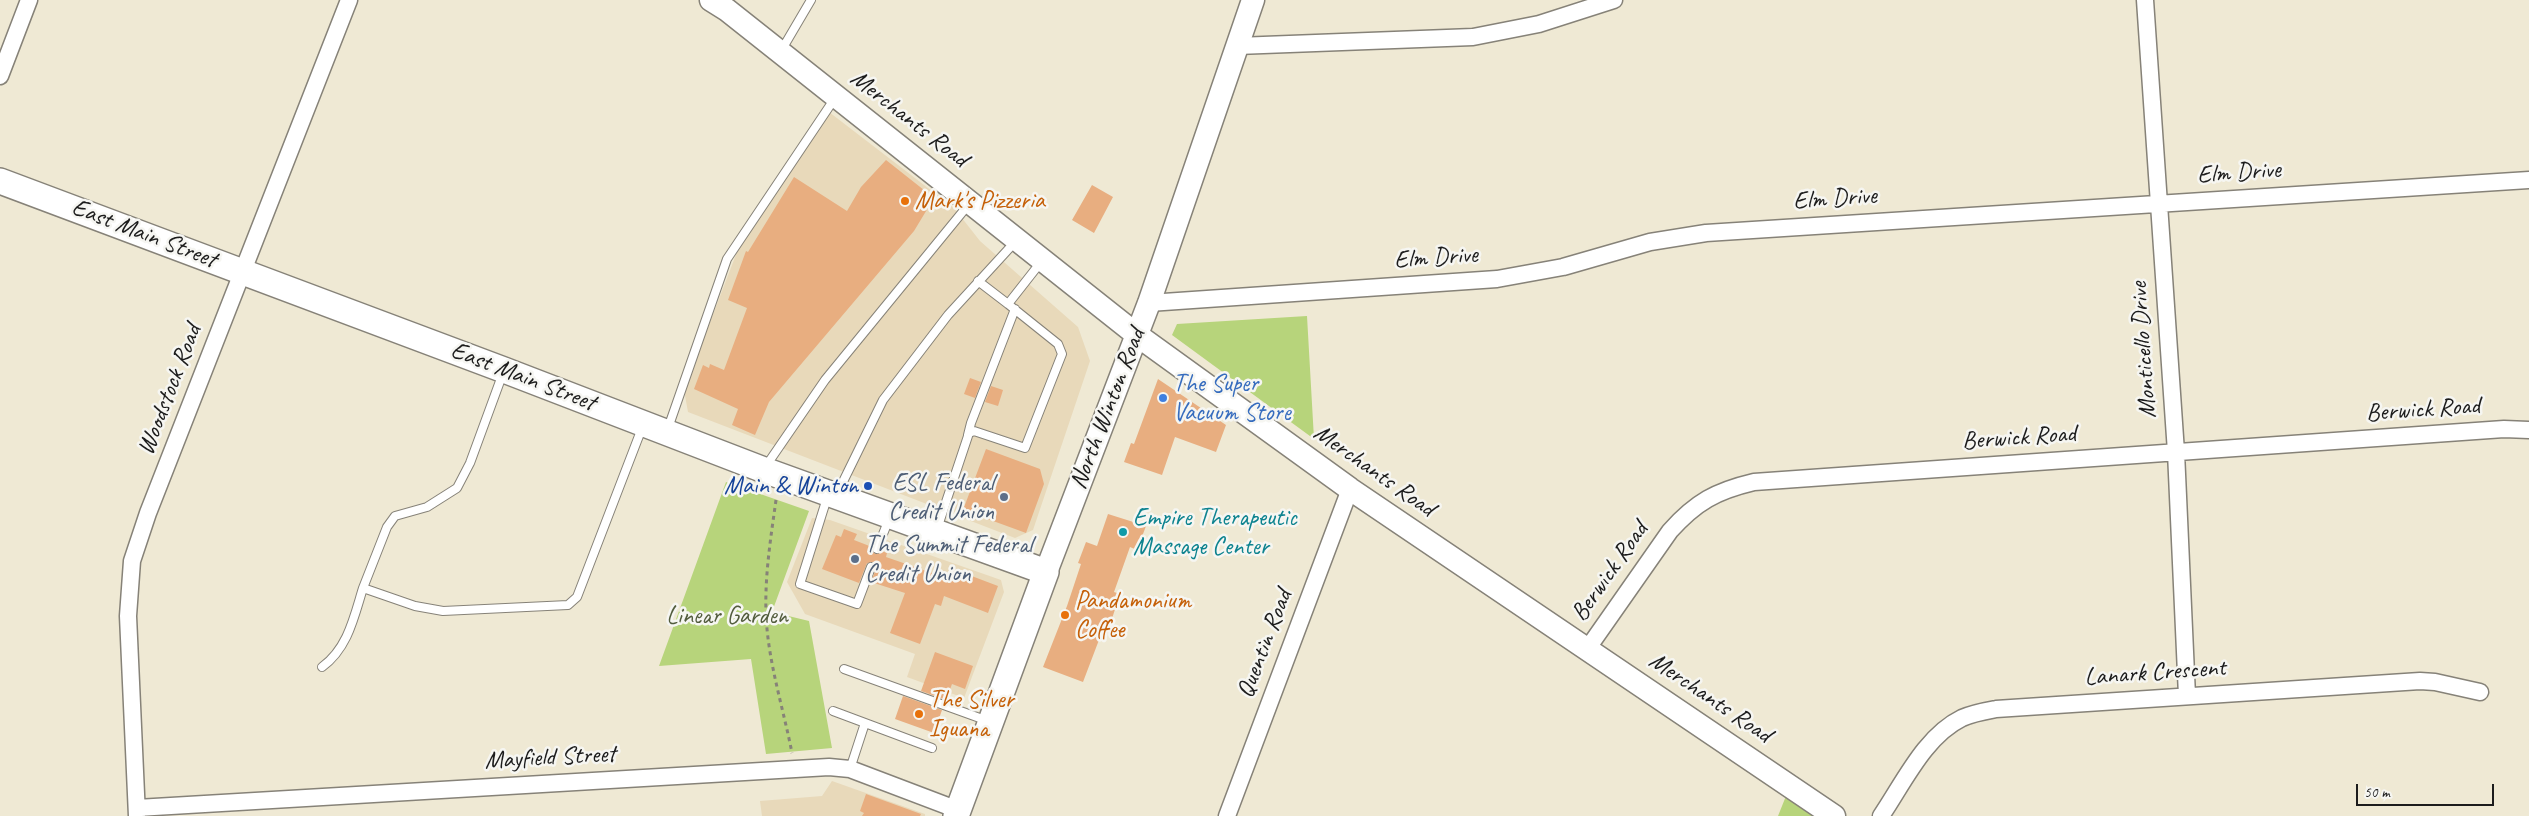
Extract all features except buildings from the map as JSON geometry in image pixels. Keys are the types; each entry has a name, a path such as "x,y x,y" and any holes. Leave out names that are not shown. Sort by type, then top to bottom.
{"main road":[{"name":"East Main Street","path":"0,181 243,271 764,470 1046,572"},
{"name":"North Winton Road","path":"957,813 1046,572"}],"street":[{"path":"0,76 29,0"},
{"name":"Woodstock Road","path":"137,812 128,616 132,560 148,513 349,0"},
{"name":"Merchants Road","path":"711,0 1137,335 1350,489 1834,816"},
{"name":"North Winton Road","path":"1046,572 1149,302 1253,0"},
{"path":"1237,46 1473,36 1539,24 1614,0"},
{"name":"Monticello Drive","path":"2145,0 2176,452 2187,696"},
{"name":"Elm Drive","path":"1149,302 1497,279 1563,267 1650,242 1706,232 2529,180"},
{"name":"Berwick Road","path":"1588,648 1670,531 1700,502 1733,487 1776,480 2494,430 2529,430"},
{"name":"Quentin Road","path":"1228,816 1350,489"},
{"name":"Lanark Crescent","path":"1881,816 1936,737 1964,717 1996,709 2420,681 2435,682 2480,692"},
{"name":"Mayfield Street","path":"137,812 829,767 850,769 957,813"}],"lane":[{"path":"780,53 811,0"},
{"path":"667,432 727,259 836,97"},
{"path":"764,470 825,380 970,202"},
{"path":"871,566 857,604 800,584 832,495 883,400 948,315 1017,239"},
{"path":"1008,304 1043,260"},
{"path":"968,435 974,431 1025,448 1062,354 1058,344 978,281"},
{"path":"936,532 971,423 1015,310"},
{"path":"322,666 338,653 352,624 363,588 387,527 395,516 427,507 457,488 470,463 504,370"},
{"path":"363,588 415,606 443,611 568,605 577,597 644,424"},
{"path":"877,549 890,515"},
{"path":"844,669 992,722"},
{"path":"832,711 932,748"},
{"path":"850,769 865,723"}],"path":[{"path":"776,500 766,582 766,619 769,643 793,757"}],"shaded area":[{"path":"829,112 954,208 980,241 1078,327 1090,361 1033,530 1015,538 688,412 684,390 737,252"},
{"path":"812,518 830,520 1001,580 1004,592 964,698 907,677 915,654 805,614 787,582"},
{"path":"832,781 925,814 925,816 762,816 760,801 822,796"}],"green space":[{"path":"1307,316 1314,439 1172,335 1177,324"},
{"name":"Linear Garden","path":"726,482 809,511 772,612 809,621 832,748 766,754 751,659 659,666"},
{"path":"1786,796 1813,816 1778,816"}],"place":[{"name":"Mark's Pizzeria","path":"905,201"},
{"name":"The Super Vacuum Store","path":"1163,398"},
{"name":"Main & Winton","path":"868,486"},
{"name":"ESL Federal Credit Union","path":"1004,497"},
{"name":"Empire Therapeutic Massage Center","path":"1123,532"},
{"name":"The Summit Federal Credit Union","path":"855,559"},
{"name":"Pandamonium Coffee","path":"1065,615"},
{"name":"The Silver Iguana","path":"919,714"}]}
